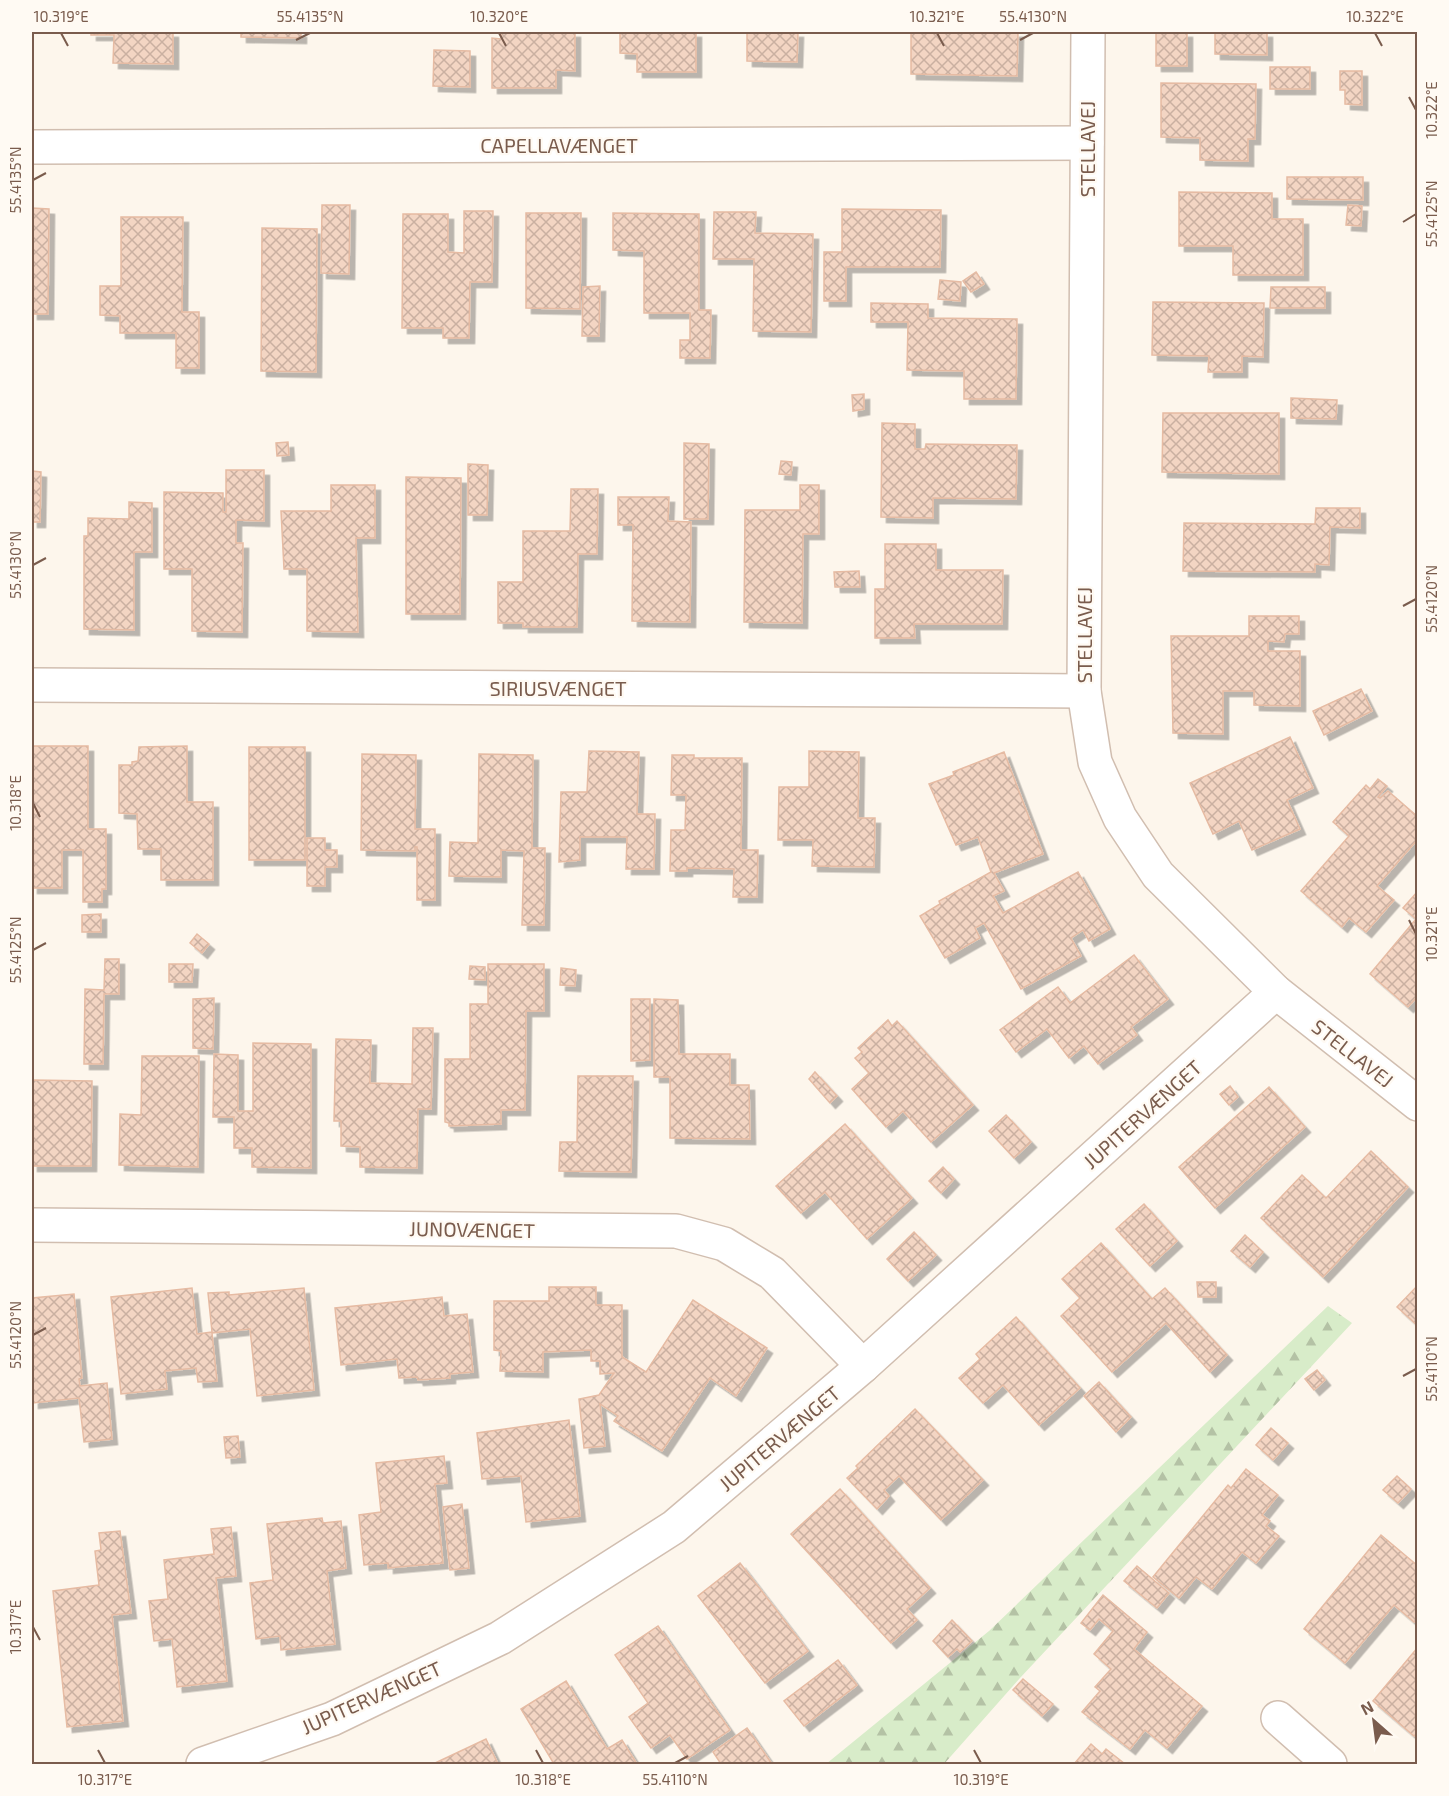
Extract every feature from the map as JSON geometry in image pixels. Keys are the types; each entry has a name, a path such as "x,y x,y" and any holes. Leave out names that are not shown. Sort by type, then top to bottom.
{"street":[{"name":"STELLAVEJ","path":"1088,32 1084,691 1095,762 1120,818 1158,875 1276,992 1418,1104"},
{"name":"CAPELLAVÆNGET","path":"32,147 1087,143"},
{"name":"SIRIUSVÆNGET","path":"32,685 1084,691"},
{"name":"JUPITERVÆNGET","path":"203,1764 332,1719 500,1638 674,1527 863,1366 1276,992"},
{"name":"JUNOVÆNGET","path":"32,1225 676,1231 724,1244 772,1273 863,1366"},
{"path":"1278,1718 1316,1760"}],"green space":[{"path":"1328,1306 1352,1323 1020,1678 944,1764 826,1764 989,1631"}],"building":[{"path":"91,32 173,32 173,64 113,63 114,35 91,35"},
{"path":"241,32 301,32 301,38 241,37"},
{"path":"501,32 575,32 575,71 556,70 556,88 492,88 492,38 501,39"},
{"path":"620,32 696,32 696,72 637,72 637,54 620,53"},
{"path":"747,32 798,32 797,62 747,61"},
{"path":"911,32 1018,32 1017,76 911,74"},
{"path":"1156,32 1187,32 1187,66 1156,66"},
{"path":"1215,32 1267,32 1267,55 1215,54"},
{"path":"434,50 470,51 470,87 433,86"},
{"path":"1270,67 1310,67 1310,89 1270,89"},
{"path":"1340,71 1362,71 1362,105 1345,104 1345,90 1340,90"},
{"path":"1161,83 1256,84 1255,139 1248,139 1248,161 1200,160 1200,138 1161,137"},
{"path":"1287,177 1363,177 1363,200 1287,199"},
{"path":"1179,192 1272,193 1272,219 1303,219 1303,275 1233,275 1233,246 1179,246"},
{"path":"322,205 350,205 349,274 321,273"},
{"path":"1348,205 1362,206 1361,226 1346,225"},
{"path":"32,208 49,209 48,314 32,314"},
{"path":"842,209 941,210 940,267 846,267 846,301 824,301 824,252 842,252"},
{"path":"464,211 493,211 492,282 470,282 469,338 443,338 443,328 402,328 403,214 448,214 448,252 464,253"},
{"path":"714,212 756,212 755,233 813,234 811,332 753,331 754,259 713,259"},
{"path":"526,213 581,213 580,309 526,308"},
{"path":"613,213 699,214 699,310 711,310 710,358 680,358 680,340 690,340 690,313 644,313 644,251 613,250"},
{"path":"121,217 183,217 182,312 199,312 199,368 176,368 176,333 120,333 120,316 100,315 100,286 121,286"},
{"path":"262,228 317,229 316,372 261,371"},
{"path":"976,272 984,284 971,292 963,281"},
{"path":"940,280 961,282 960,301 938,299"},
{"path":"600,286 599,336 582,336 583,287"},
{"path":"1271,287 1325,287 1325,308 1270,308"},
{"path":"1153,302 1264,303 1263,357 1242,356 1242,372 1208,372 1209,356 1152,355"},
{"path":"871,303 928,304 928,318 1017,319 1016,399 964,399 964,371 907,370 908,322 871,322"},
{"path":"864,394 864,409 853,411 852,395"},
{"path":"1291,398 1337,400 1336,419 1291,418"},
{"path":"1163,413 1279,413 1279,474 1162,472"},
{"path":"882,423 915,424 915,449 925,449 926,444 1017,445 1016,499 933,498 933,518 881,517"},
{"path":"288,442 289,455 277,456 276,443"},
{"path":"684,443 709,444 708,519 684,519"},
{"path":"781,461 792,462 791,475 779,474"},
{"path":"468,464 488,465 487,515 468,515"},
{"path":"226,470 264,470 264,521 236,520 236,543 243,543 242,632 192,631 192,569 164,569 164,492 223,493 223,512 226,512"},
{"path":"32,471 41,472 40,522 32,522"},
{"path":"406,477 461,478 460,614 406,614"},
{"path":"331,485 375,485 375,538 356,538 358,632 307,631 307,569 284,569 281,511 331,511"},
{"path":"800,485 819,485 819,534 803,534 802,623 744,622 745,510 800,510"},
{"path":"571,489 598,489 597,554 578,554 577,627 523,627 523,623 498,623 498,582 523,582 523,531 570,531"},
{"path":"618,497 669,497 668,521 691,522 690,622 632,621 633,525 618,525"},
{"path":"129,502 152,503 152,552 134,552 134,630 84,629 84,536 88,536 88,518 129,519"},
{"path":"1316,508 1360,508 1360,528 1330,527 1329,565 1315,564 1315,572 1183,571 1184,523 1315,524"},
{"path":"885,544 936,544 936,570 1003,570 1002,624 914,624 915,638 875,638 875,589 885,589"},
{"path":"859,571 860,587 835,587 834,572"},
{"path":"1249,616 1299,616 1299,634 1285,634 1284,642 1268,641 1268,651 1300,651 1300,706 1254,705 1254,691 1223,691 1223,734 1173,733 1171,636 1249,636"},
{"path":"1361,689 1372,711 1324,735 1313,711"},
{"path":"1290,737 1313,788 1287,800 1300,829 1252,850 1239,821 1213,834 1190,783"},
{"path":"33,746 88,746 88,829 106,829 106,889 102,889 102,902 83,902 83,850 62,850 62,888 32,888"},
{"path":"187,746 187,802 213,802 213,880 161,880 161,849 138,849 137,814 119,813 119,765 132,765 132,762 138,761 139,747"},
{"path":"249,747 305,747 305,860 249,860"},
{"path":"589,751 639,752 637,814 655,814 654,869 626,869 627,837 580,837 580,860 559,862 561,792 587,792"},
{"path":"809,751 859,752 858,818 875,818 874,867 812,866 813,840 778,840 779,787 809,787"},
{"path":"1004,752 1043,854 994,873 1004,891 993,896 1003,913 1078,872 1110,929 1089,941 1083,930 1071,938 1081,956 1021,989 984,923 975,928 980,938 945,958 920,916 940,904 939,901 991,872 978,837 956,845 929,784"},
{"path":"362,754 416,755 415,829 435,829 435,900 417,900 417,847 415,851 361,850"},
{"path":"479,754 533,755 532,848 545,848 544,925 522,925 524,851 501,850 501,877 449,876 450,842 478,843"},
{"path":"672,755 694,755 694,758 742,758 741,850 758,850 757,897 733,897 734,869 687,868 687,871 670,871 671,830 685,830 686,795 671,795"},
{"path":"1378,779 1387,786 1378,797 1380,798 1388,791 1418,817 1418,839 1377,886 1394,900 1366,932 1349,918 1342,927 1301,891 1349,836 1333,822 1366,785 1370,789"},
{"path":"307,838 325,838 325,850 337,850 337,867 325,867 325,886 307,886"},
{"path":"1418,891 1418,996 1408,1007 1370,974 1416,919 1403,908"},
{"path":"101,914 101,932 82,932 82,915"},
{"path":"197,934 209,944 202,953 190,943"},
{"path":"1134,955 1168,999 1131,1027 1137,1035 1098,1064 1084,1046 1069,1058 1047,1029 1016,1052 1000,1030 1058,987 1070,1003"},
{"path":"105,959 119,959 119,994 104,994 103,1064 84,1064 85,989 104,990"},
{"path":"169,964 193,964 192,982 169,982"},
{"path":"488,964 544,964 544,1011 526,1011 525,1110 501,1110 501,1124 449,1126 449,1123 445,1122 445,1059 470,1059 470,1004 488,1004"},
{"path":"470,966 485,967 485,980 469,979"},
{"path":"561,968 576,970 575,986 560,985"},
{"path":"214,998 213,1049 193,1048 193,999"},
{"path":"631,999 650,999 650,1060 631,1061"},
{"path":"654,999 678,1000 679,1054 730,1054 730,1085 749,1085 750,1139 670,1138 670,1077 654,1077"},
{"path":"888,1020 892,1026 897,1021 973,1105 931,1142 903,1111 886,1127 852,1089 869,1073 855,1058 862,1052 858,1048"},
{"path":"413,1028 433,1028 431,1109 418,1109 417,1168 360,1167 360,1147 341,1146 341,1121 334,1121 336,1039 371,1040 370,1083 412,1084"},
{"path":"253,1043 311,1044 311,1168 252,1167 252,1148 234,1148 234,1117 213,1117 214,1054 238,1055 238,1111 253,1111"},
{"path":"142,1056 199,1056 198,1167 119,1165 120,1114 141,1115"},
{"path":"815,1072 837,1096 830,1103 809,1079"},
{"path":"578,1076 633,1076 631,1172 559,1171 560,1142 577,1142"},
{"path":"33,1080 92,1081 91,1166 32,1166"},
{"path":"1230,1086 1238,1097 1229,1105 1220,1094"},
{"path":"1269,1087 1305,1127 1215,1208 1179,1167"},
{"path":"1006,1115 1031,1142 1014,1158 989,1131"},
{"path":"845,1124 912,1198 867,1239 825,1192 801,1213 776,1186"},
{"path":"1371,1151 1408,1187 1323,1277 1261,1218 1302,1175 1326,1198"},
{"path":"943,1167 954,1179 941,1193 929,1181"},
{"path":"1144,1204 1177,1241 1150,1266 1116,1229"},
{"path":"914,1232 936,1255 908,1281 887,1259"},
{"path":"1245,1235 1263,1252 1250,1267 1231,1251"},
{"path":"1101,1243 1152,1299 1165,1288 1227,1355 1210,1372 1166,1323 1112,1372 1061,1316 1080,1298 1062,1279"},
{"path":"1197,1282 1216,1282 1216,1297 1198,1297"},
{"path":"1418,1285 1418,1326 1397,1307"},
{"path":"549,1287 596,1287 596,1305 622,1305 622,1357 646,1372 693,1300 767,1348 736,1396 710,1378 662,1451 614,1421 618,1416 600,1404 605,1446 584,1448 579,1399 599,1395 614,1373 600,1374 600,1361 591,1361 591,1350 543,1352 543,1372 500,1371 501,1351 494,1350 494,1301 549,1301"},
{"path":"192,1288 197,1334 212,1332 208,1293 229,1292 229,1295 304,1288 314,1390 257,1396 250,1329 212,1333 217,1381 198,1382 196,1368 165,1371 167,1389 121,1394 111,1297"},
{"path":"74,1294 82,1378 79,1379 80,1386 107,1383 112,1439 84,1442 79,1398 33,1403 32,1298"},
{"path":"442,1297 444,1316 467,1314 473,1372 450,1374 450,1378 418,1380 417,1377 399,1378 397,1359 341,1365 335,1308"},
{"path":"1016,1317 1080,1388 1039,1425 1003,1385 983,1403 959,1378 980,1359 976,1354"},
{"path":"1317,1370 1325,1380 1314,1390 1305,1379"},
{"path":"1099,1382 1131,1417 1116,1432 1084,1396"},
{"path":"915,1409 983,1480 941,1520 899,1476 884,1490 889,1496 877,1509 847,1478 858,1468 856,1466"},
{"path":"569,1420 580,1516 526,1522 521,1476 482,1479 477,1433"},
{"path":"1271,1428 1288,1443 1273,1460 1256,1445"},
{"path":"238,1436 240,1457 226,1458 224,1437"},
{"path":"444,1456 447,1483 435,1484 443,1563 388,1568 388,1563 364,1565 359,1515 381,1512 376,1463"},
{"path":"1246,1469 1278,1495 1262,1515 1270,1521 1266,1526 1279,1536 1256,1563 1242,1552 1212,1589 1196,1577 1179,1598 1153,1577 1228,1485 1231,1488"},
{"path":"1397,1476 1411,1489 1398,1503 1383,1490"},
{"path":"840,1489 930,1588 907,1609 917,1620 891,1643 791,1534"},
{"path":"462,1504 469,1568 450,1570 443,1507"},
{"path":"322,1518 323,1523 341,1521 346,1568 327,1571 335,1644 281,1650 280,1636 256,1639 250,1583 273,1580 267,1524"},
{"path":"231,1527 236,1576 216,1578 227,1681 177,1687 172,1639 154,1641 149,1601 168,1599 164,1560 214,1554 211,1529"},
{"path":"120,1531 131,1613 112,1615 123,1721 67,1727 53,1591 99,1585 95,1551 101,1550 99,1533"},
{"path":"1381,1535 1418,1566 1418,1619 1414,1622 1394,1605 1345,1663 1304,1629"},
{"path":"740,1563 808,1651 765,1683 698,1596"},
{"path":"1137,1566 1169,1593 1157,1608 1124,1581"},
{"path":"1103,1595 1147,1632 1134,1649 1202,1706 1167,1748 1145,1730 1130,1749 1082,1712 1100,1691 1095,1687 1111,1669 1094,1654 1113,1631 1099,1619 1090,1630 1081,1623"},
{"path":"952,1620 972,1641 960,1652 957,1649 948,1657 933,1641"},
{"path":"658,1626 730,1730 687,1759 670,1735 651,1748 629,1717 648,1703 615,1655"},
{"path":"1418,1647 1418,1732 1414,1736 1373,1701"},
{"path":"838,1660 857,1685 804,1726 784,1701"},
{"path":"1023,1679 1053,1704 1042,1716 1013,1690"},
{"path":"566,1681 607,1749 622,1740 637,1764 554,1764 521,1709"},
{"path":"747,1728 772,1764 721,1764 713,1752"},
{"path":"486,1739 498,1764 433,1764"},
{"path":"1091,1744 1102,1754 1106,1749 1125,1764 1074,1764"}]}
